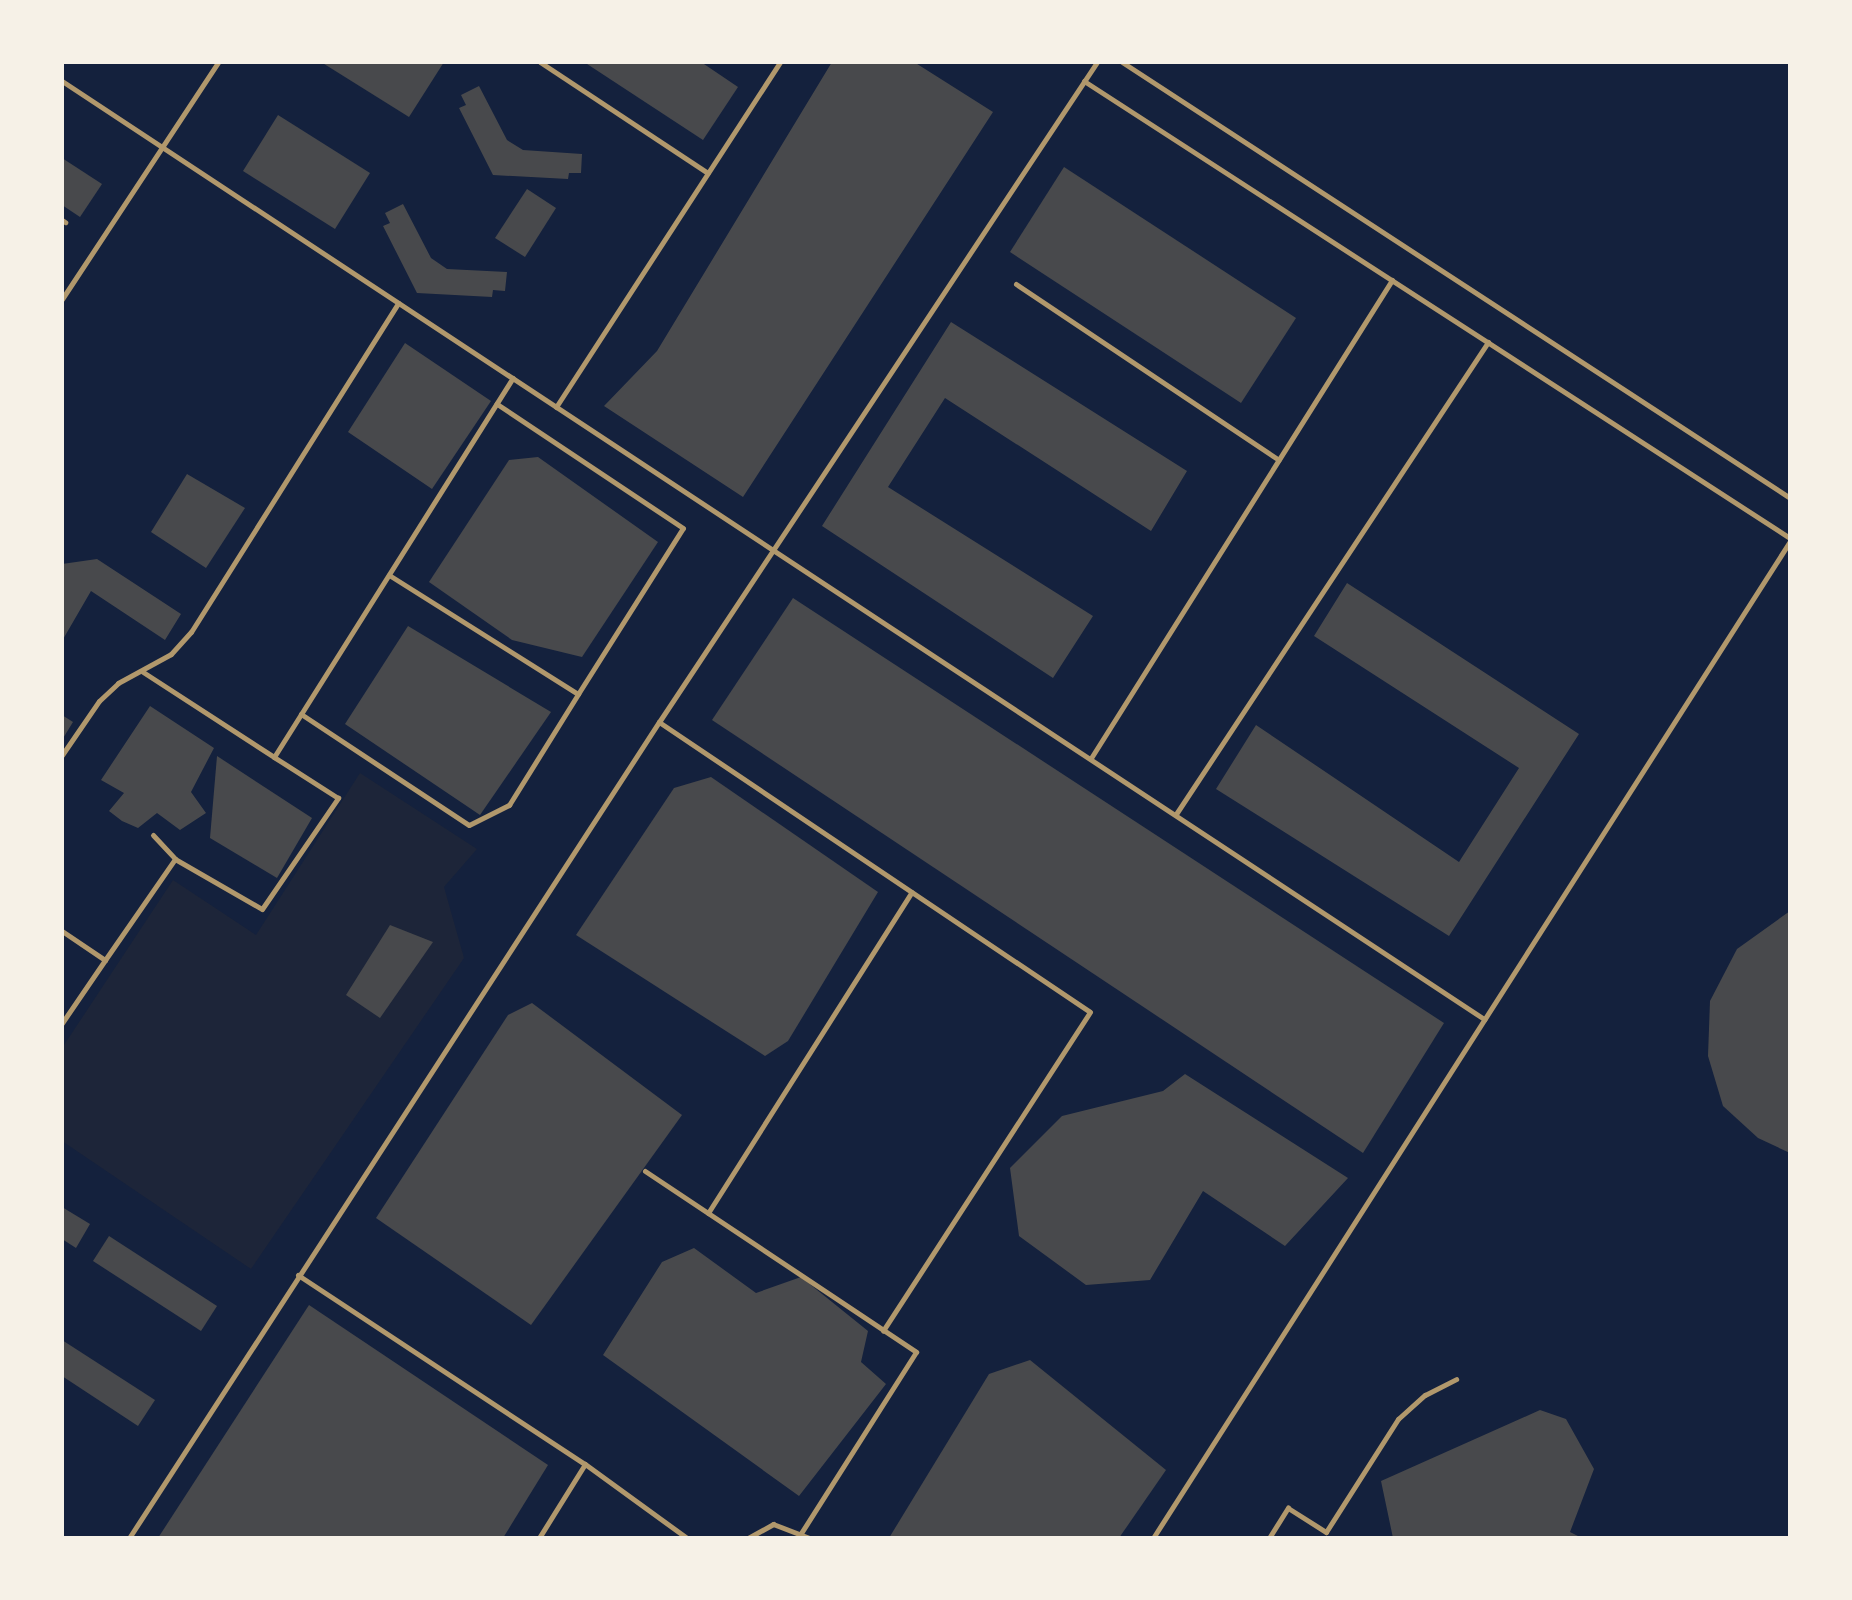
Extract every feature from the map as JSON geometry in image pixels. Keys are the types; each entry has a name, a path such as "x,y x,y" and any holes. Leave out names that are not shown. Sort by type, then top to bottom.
{"lane":[{"path":"62,299 218,62"},
{"path":"540,62 708,173"},
{"path":"556,407 780,62"},
{"path":"129,1538 659,722 1097,62"},
{"path":"1122,62 1790,498"},
{"path":"62,81 1484,1019"},
{"path":"1084,81 1790,539 1153,1538"},
{"path":"1091,758 1392,280"},
{"path":"1016,284 1279,460"},
{"path":"62,755 99,701 118,683 143,672 191,632 398,303"},
{"path":"1176,814 1488,342"},
{"path":"274,757 513,378"},
{"path":"301,714 469,825 509,805 683,528 497,404"},
{"path":"389,575 578,694"},
{"path":"143,672 338,798 262,909 175,859 153,835"},
{"path":"659,722 1090,1012 883,1331"},
{"path":"62,1023 175,859"},
{"path":"708,1213 912,892"},
{"path":"62,931 105,960"},
{"path":"645,1171 916,1352 801,1533"},
{"path":"298,1275 585,1464 687,1538"},
{"path":"1269,1538 1288,1508 1326,1532 1398,1419 1425,1395 1456,1379"},
{"path":"539,1538 585,1464"},
{"path":"748,1538 773,1524 809,1538"}],"shaded area":[{"path":"360,773 477,849 444,887 464,958 251,1269 62,1141 62,1048 173,880 256,935"}],"building":[{"path":"321,62 444,62 409,117"},
{"path":"584,62 701,62 738,87 703,140"},
{"path":"832,62 914,62 993,112 743,497 604,406 657,351"},
{"path":"479,86 507,140 523,150 582,154 581,173 569,173 568,179 493,175 459,108 466,105 461,95"},
{"path":"278,115 370,173 335,229 243,171"},
{"path":"62,158 102,184 80,217 62,205"},
{"path":"1064,167 1296,318 1241,403 1010,252"},
{"path":"527,189 556,208 525,257 495,238"},
{"path":"403,204 431,258 447,269 507,272 505,291 493,290 492,297 417,293 383,226 390,223 385,213"},
{"path":"951,322 1187,471 1151,531 945,398 888,487 1093,616 1053,678 822,526"},
{"path":"405,343 491,401 432,489 348,432"},
{"path":"538,457 658,542 582,657 512,640 429,582 509,460"},
{"path":"187,474 245,508 206,568 151,532"},
{"path":"97,559 181,614 165,640 91,591 62,641 62,564"},
{"path":"1347,583 1579,734 1449,936 1216,789 1256,725 1459,862 1519,768 1314,636"},
{"path":"793,598 1444,1023 1363,1153 712,720"},
{"path":"408,626 551,712 480,815 345,724"},
{"path":"150,706 214,748 191,792 206,813 180,830 157,813 138,828 122,821 109,811 124,793 101,780"},
{"path":"62,715 73,722 62,740"},
{"path":"217,756 312,818 277,878 210,838"},
{"path":"711,777 878,892 788,1041 765,1056 576,935 674,788"},
{"path":"1790,911 1790,1153 1758,1138 1723,1106 1708,1056 1710,1001 1737,949"},
{"path":"390,925 433,942 380,1018 346,995"},
{"path":"532,1003 682,1115 531,1325 376,1218 508,1015"},
{"path":"1185,1074 1348,1178 1285,1246 1203,1191 1150,1280 1086,1285 1019,1236 1010,1168 1062,1116 1163,1091"},
{"path":"62,1207 90,1224 76,1248 62,1239"},
{"path":"109,1236 217,1306 201,1331 93,1261"},
{"path":"694,1248 756,1293 801,1277 868,1331 861,1362 886,1384 799,1496 603,1355 662,1262"},
{"path":"309,1305 548,1465 503,1538 158,1538"},
{"path":"62,1340 155,1400 138,1426 62,1376"},
{"path":"1030,1360 1166,1470 1119,1538 889,1538 989,1374"},
{"path":"1540,1410 1566,1419 1594,1469 1570,1532 1582,1538 1393,1538 1381,1481"}]}
